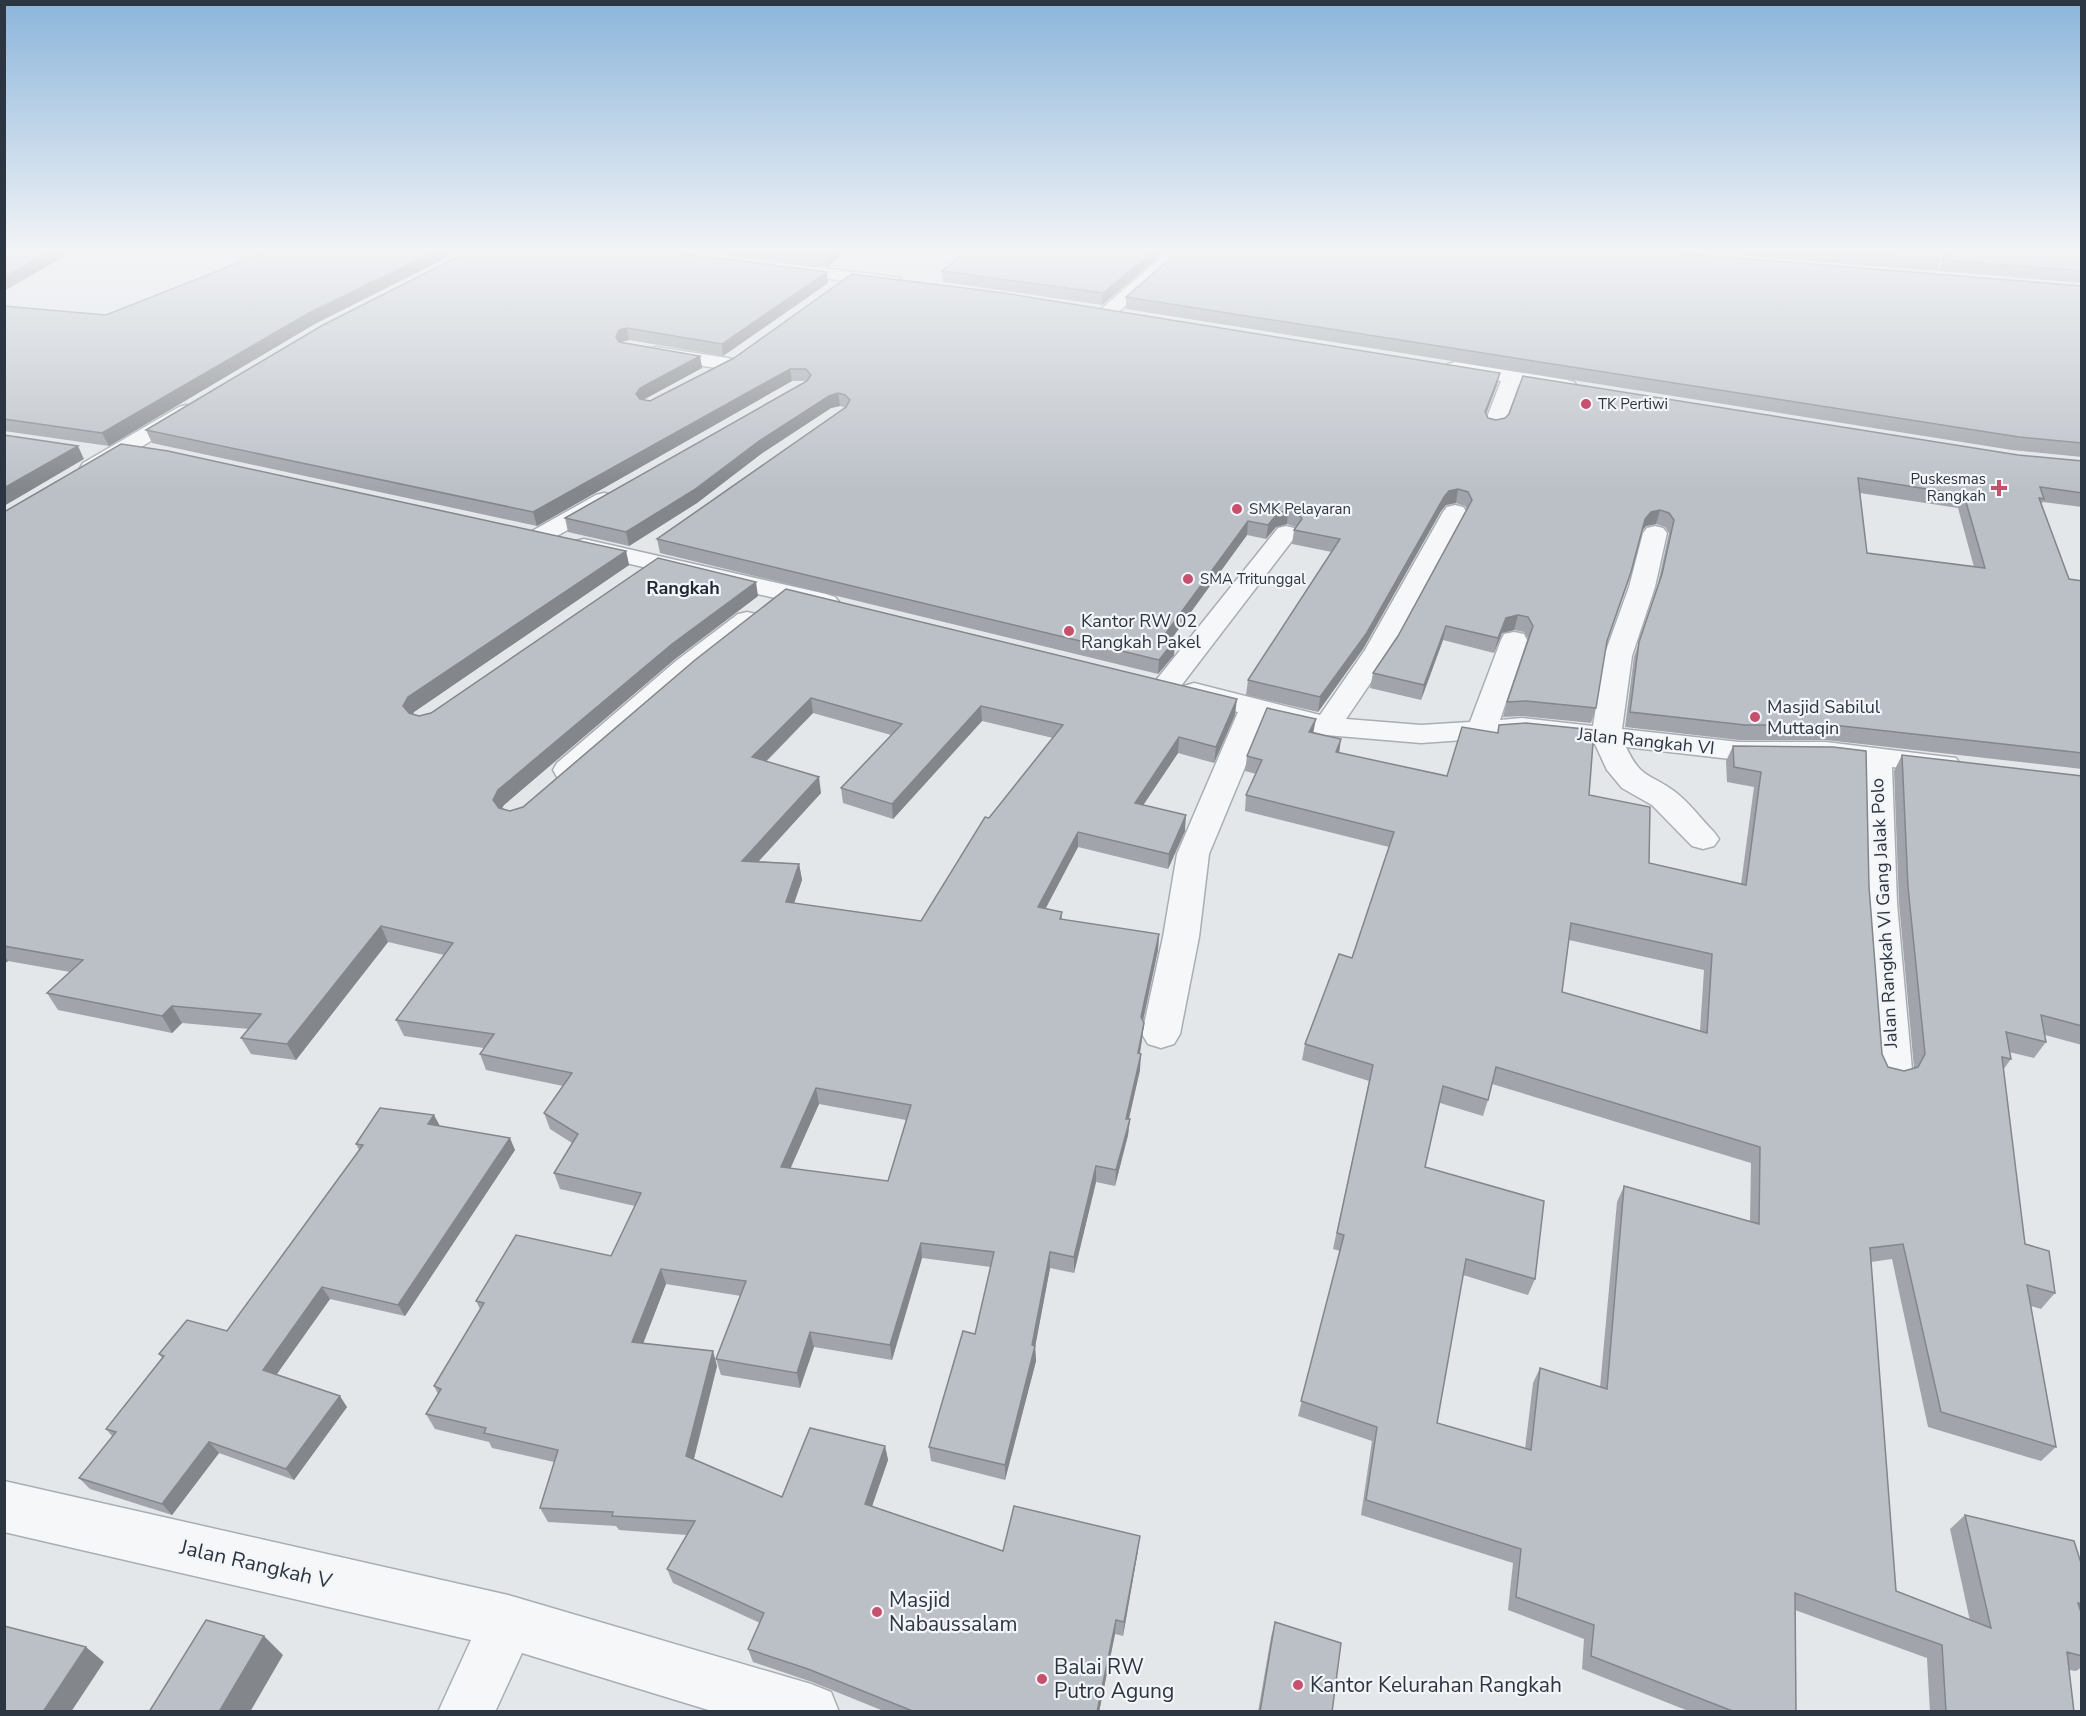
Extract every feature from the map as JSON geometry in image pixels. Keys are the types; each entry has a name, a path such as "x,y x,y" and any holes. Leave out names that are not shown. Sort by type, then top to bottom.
{"street":[{"path":"640,350 728,364"},
{"path":"699,380 745,352"},
{"path":"1433,364 1582,389"},
{"path":"1494,425 1512,377"},
{"path":"78,476 205,399"},
{"path":"76,449 164,454"},
{"path":"620,491 529,533 853,609"},
{"path":"1326,726 1344,704 1402,609 1455,512"},
{"name":"Jalan Rangkah VI","path":"1286,533 1155,682 1326,726 1421,734 1522,727 1739,751 1826,751 1968,767"},
{"path":"1655,533 1642,587 1618,656 1606,736 1622,770 1633,781 1663,798 1703,839"},
{"path":"552,783 686,667 783,592"},
{"path":"1482,730 1514,640"},
{"path":"1161,1034 1181,937 1193,854 1255,707"},
{"name":"Jalan Rangkah VI Gang Jalak Polo","path":"1876,756 1880,903 1893,1070"},
{"name":"Jalan Rangkah V","path":"4,1506 508,1622 811,1712"},
{"path":"466,1712 508,1622"}],"building":[{"path":"4,331 278,331 102,433 4,419"},
{"path":"313,331 619,331 616,337 619,342 700,356 640,388 636,394 640,399 650,401 734,358 772,331 1240,331 1500,373 1485,412 1488,418 1496,420 1505,418 1509,414 1523,376 2018,455 2082,461 2082,493 2040,487 2044,499 2039,498 2069,579 2082,581 2082,753 1833,725 1745,725 1630,712 1639,642 1662,574 1674,520 1669,513 1660,510 1651,512 1645,519 1631,572 1607,641 1596,708 1526,701 1507,702 1533,626 1528,617 1518,615 1506,618 1498,638 1446,626 1424,685 1373,673 1398,636 1472,500 1468,492 1458,489 1449,491 1444,497 1366,634 1320,697 1248,680 1340,539 1294,530 1302,519 1298,513 1288,510 1278,513 1268,525 1248,521 1163,637 1175,640 1159,660 657,539 846,407 850,400 838,393 829,396 759,441 694,490 626,532 565,518 807,381 811,375 806,369 790,369 533,512 146,430","holes":["1858,478 1964,495 1985,568 1867,553"]},
{"path":"645,331 741,331 722,344"},
{"path":"1343,331 2082,331 2082,443 2019,437"},
{"path":"4,435 78,446 4,488"},
{"path":"121,444 168,451 626,551 408,697 403,706 409,713 419,716 431,713 658,558 756,582 672,644 498,790 493,800 499,808 510,811 523,807 695,660 786,589 1237,699 1216,747 1179,737 1135,803 1186,815 1169,854 1078,832 1038,907 1062,912 1060,919 1159,934 1141,1017 1144,1023 1138,1053 1141,1054 1126,1119 1130,1119 1116,1170 1096,1166 1074,1257 1050,1252 1032,1345 1035,1346 1005,1465 929,1447 963,1331 975,1334 994,1252 921,1243 890,1345 810,1332 797,1373 716,1359 746,1281 661,1269 632,1342 713,1351 686,1456 782,1497 810,1428 885,1446 865,1504 1003,1551 1014,1506 1140,1536 1124,1622 1116,1620 1097,1712 915,1712 808,1669 748,1649 764,1613 667,1569 695,1521 612,1516 613,1512 540,1508 558,1450 484,1433 486,1428 426,1414 441,1389 434,1386 484,1303 476,1301 516,1235 611,1256 641,1193 554,1173 578,1134 544,1113 572,1073 480,1054 494,1034 396,1020 453,943 381,926 287,1044 241,1038 261,1014 172,1006 162,1016 47,993 83,960 4,946 4,512","holes":["811,698 902,724 841,788 892,804 981,706 1063,725 989,818 985,817 921,921 786,902 799,864 742,861 819,777 752,757","816,1088 911,1105 888,1181 781,1167"]},
{"path":"1267,708 1316,719 1309,732 1341,739 1336,752 1447,776 1462,727 1498,733 1499,725 1526,723 1594,730 1589,795 1650,807 1649,863 1746,885 1761,772 1734,767 1733,746 1833,747 1866,751 1869,887 1882,1054 1888,1067 1904,1071 1918,1067 1925,1054 1908,887 1902,755 2082,776 2082,1026 2041,1015 2046,1042 2006,1032 2011,1059 2002,1057 2025,1244 2049,1251 2055,1293 2027,1285 2056,1447 1941,1412 1903,1244 1870,1248 1896,1591 1991,1628 1965,1515 2074,1541 2082,1566 2082,1604 2078,1603 2082,1615 2082,1656 2067,1652 2074,1712 1946,1712 1942,1645 1795,1593 1796,1712 1735,1712 1591,1656 1594,1625 1516,1597 1521,1549 1366,1500 1377,1427 1301,1401 1344,1235 1337,1233 1373,1065 1305,1044 1339,954 1352,958 1394,832 1246,795 1262,760 1247,756","holes":["1571,923 1712,954 1707,1033 1562,992","1496,1067 1760,1147 1759,1224 1624,1186 1607,1389 1540,1368 1531,1450 1437,1423 1466,1259 1535,1279 1544,1201 1425,1167 1443,1086 1488,1100"]},
{"path":"380,1108 434,1115 428,1124 510,1138 398,1305 322,1287 263,1370 340,1396 286,1469 209,1442 162,1504 79,1478 116,1432 106,1429 164,1356 159,1354 187,1320 227,1331 363,1145 356,1144"},
{"path":"206,1620 264,1636 219,1712 149,1712"},
{"name":"Kantor Kelurahan Rangkah","path":"1275,1622 1341,1643 1332,1712 1260,1712"},
{"path":"4,1626 86,1647 43,1712 4,1712"}],"place":[{"name":"TK Pertiwi","path":"1586,404"},
{"name":"Puskesmas Rangkah","path":"1999,488"},
{"name":"SMK Pelayaran","path":"1237,509"},
{"name":"SMA Tritunggal","path":"1188,579"},
{"name":"Kantor RW 02 Rangkah Pakel","path":"1069,631"},
{"name":"Masjid Sabilul Muttaqin","path":"1755,717"},
{"name":"Masjid Nabaussalam","path":"877,1612"},
{"name":"Balai RW Putro Agung","path":"1042,1679"},
{"name":"Kantor Kelurahan Rangkah","path":"1298,1685"}],"district":[{"name":"Rangkah","path":"683,588"}]}
